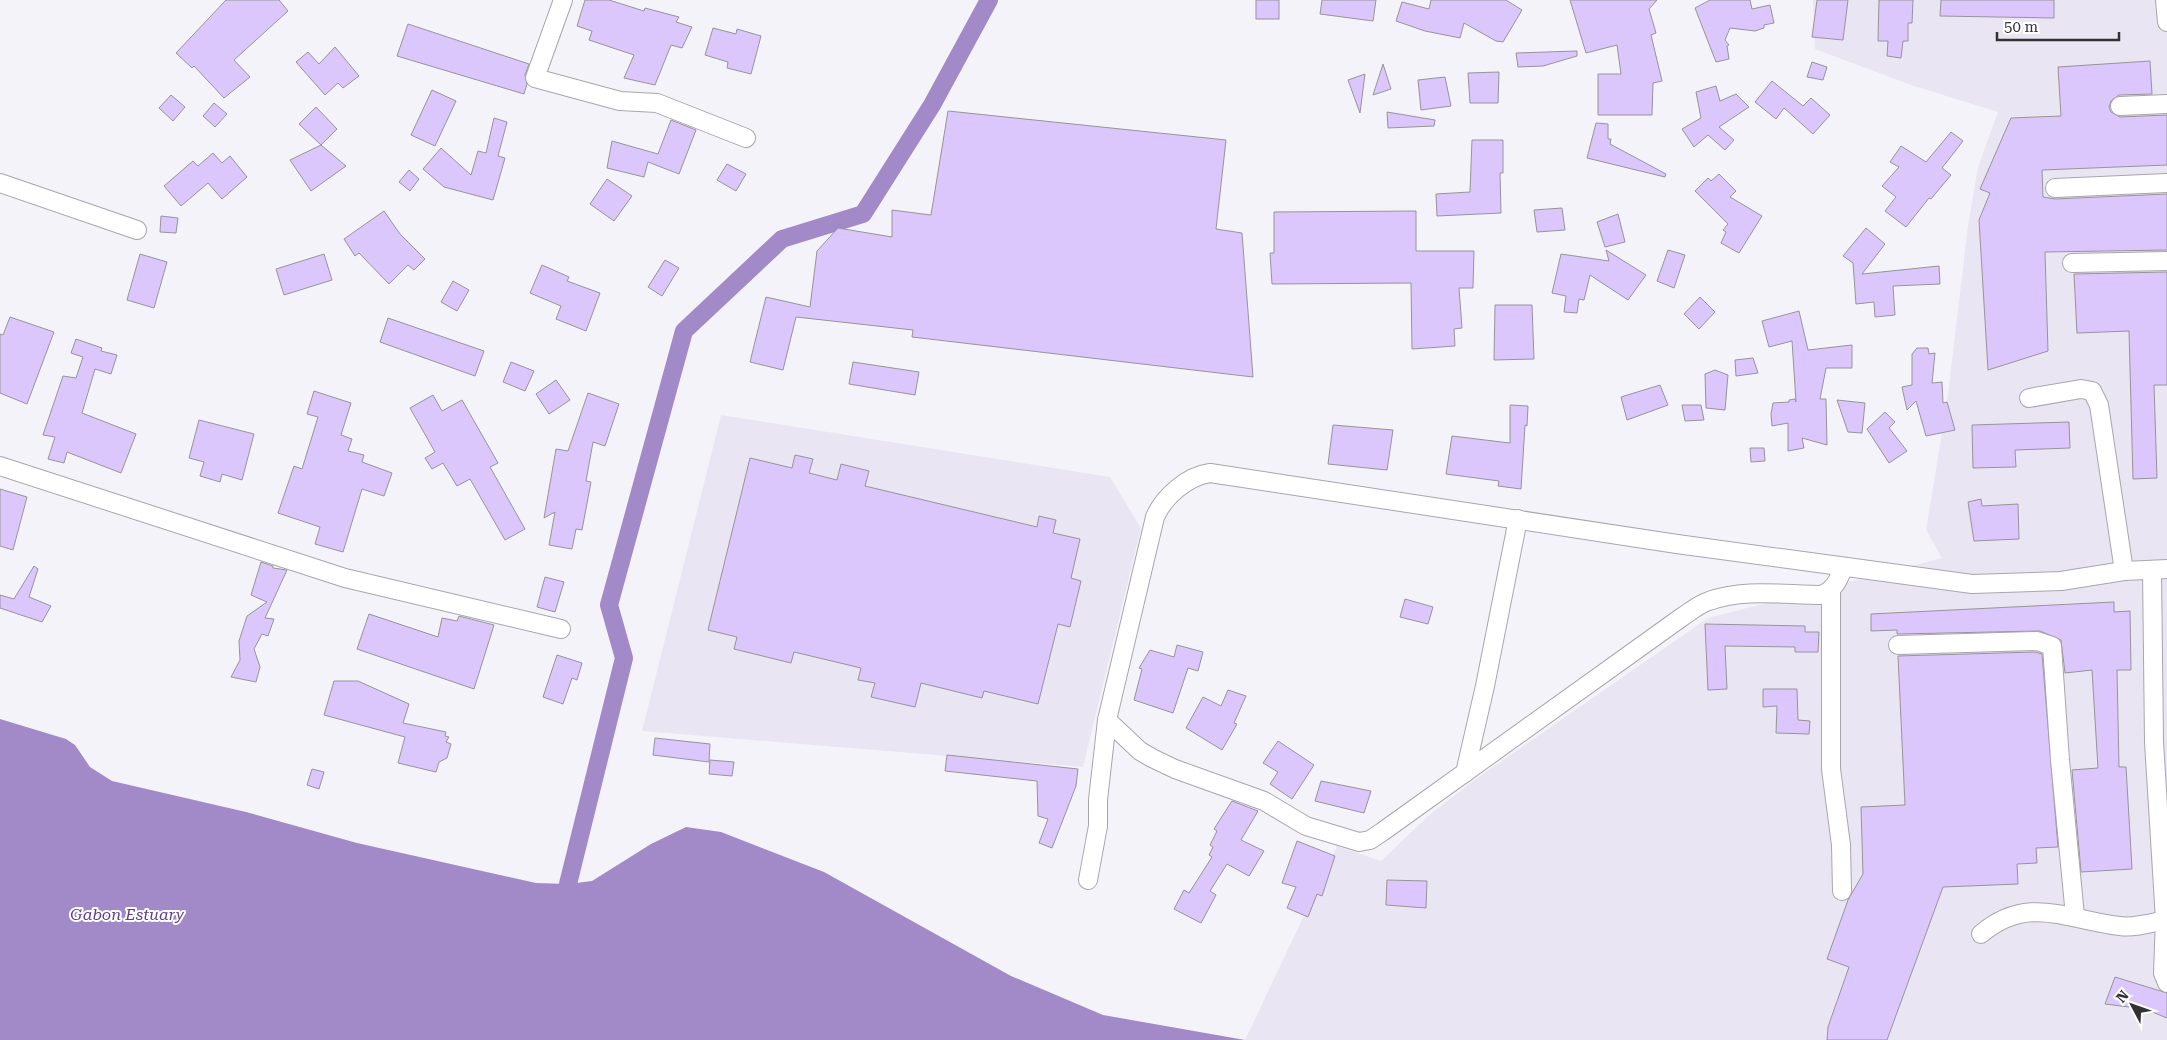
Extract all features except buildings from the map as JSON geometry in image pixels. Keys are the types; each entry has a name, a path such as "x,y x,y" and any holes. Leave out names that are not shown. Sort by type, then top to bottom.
{"street":[{"path":"563,0 535,78 620,101 657,103 746,138"},
{"path":"2165,0 2167,22"},
{"path":"2120,106 2167,104"},
{"path":"0,183 137,230"},
{"path":"2054,188 2167,183"},
{"path":"2072,263 2167,260"},
{"path":"2029,398 2081,389 2092,392 2099,405 2124,571"},
{"path":"0,466 345,578 561,629"},
{"path":"1088,880 1098,826 1098,800 1107,720 1155,516 1159,508 1169,497 1196,475 1210,473 1844,567 1972,584 2061,582 2124,571 2160,569 2154,742 2165,920 2163,973 2167,983"},
{"path":"1465,773 1485,686 1518,519"},
{"path":"1842,891 1841,845 1831,769 1833,711 1830,657 1831,591 1844,567"},
{"path":"1107,720 1140,750 1176,769 1264,801 1306,826 1359,842 1370,840 1382,832 1707,602 1729,595 1822,595 1831,591"},
{"path":"1898,645 2037,641 2052,646 2060,760 2075,916"},
{"path":"1981,934 1992,925 2010,916 2029,912 2075,916 2121,926 2165,920"}],"shaded area":[{"path":"1813,0 2167,0 2167,1040 1245,1040 1337,846 1381,861 1428,816 1480,776 1708,618 1942,558 1926,530 1947,402 1968,226 1978,167 1998,112 1914,86 1815,49"},
{"path":"721,415 1110,477 1141,528 1083,767 642,731"}],"water":[{"name":"Gabon Estuary","path":"0,719 66,739 75,745 90,767 112,781 246,812 357,843 536,883 568,884 592,881 651,844 686,827 721,832 824,872 1011,976 1103,1015 1245,1040 0,1040"}],"waterway":[{"path":"568,884 624,658 609,605 684,331 782,239 863,214 932,105 989,0"}]}
